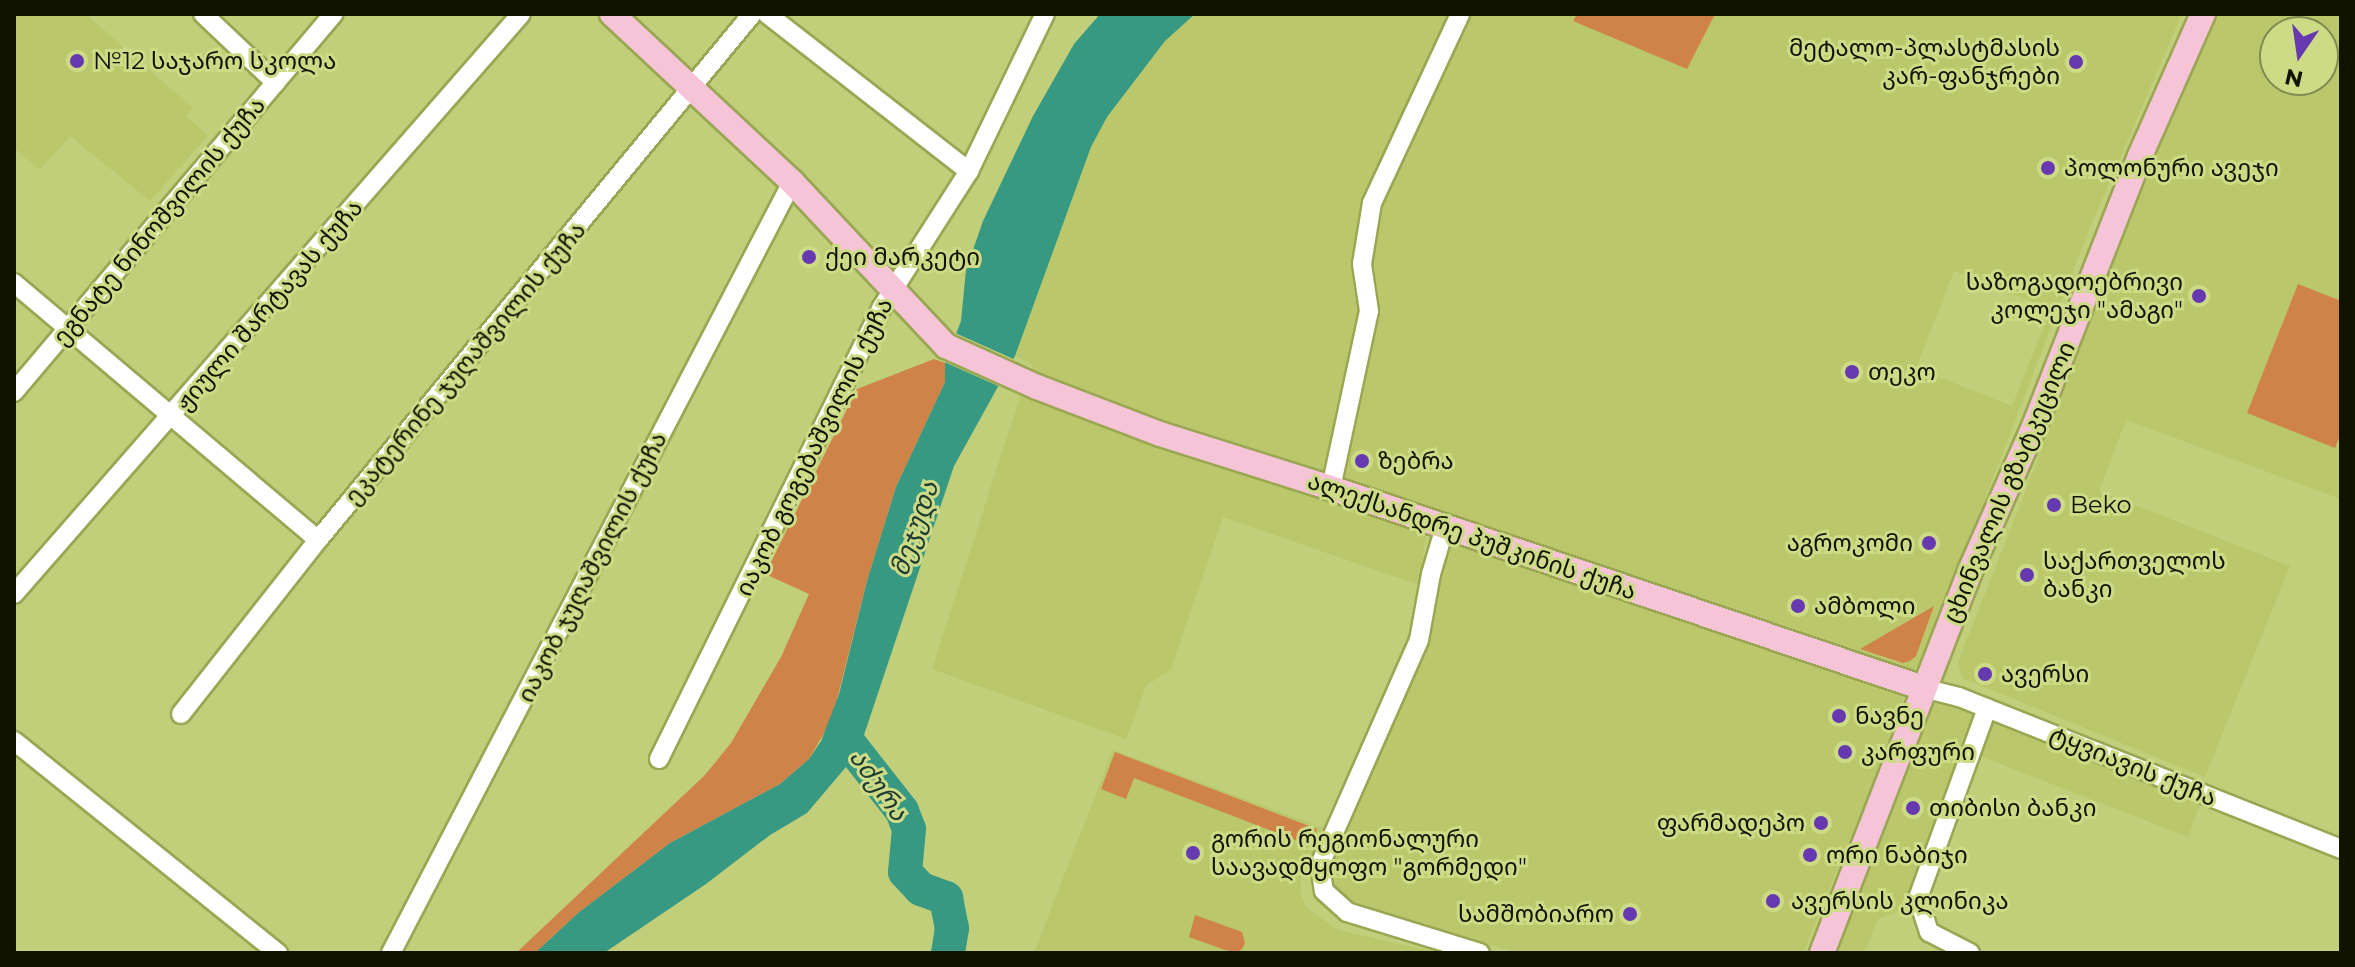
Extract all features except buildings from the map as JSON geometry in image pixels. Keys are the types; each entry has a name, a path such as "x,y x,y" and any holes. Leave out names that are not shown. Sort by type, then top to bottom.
{"main road":[{"path":"612,14 792,182 891,290"},
{"name":"ცხინვალის გზატკეცილი","path":"1822,953 1923,688 2035,424 2140,156 2203,14"},
{"name":"ალექსანდრე პუშკინის ქუჩა","path":"891,290 946,346 1021,380 1160,434 1331,488 1923,688"}],"street":[{"path":"203,14 276,83"},
{"name":"ეგნატე ნინოშვილის ქუჩა","path":"14,392 334,14"},
{"name":"ჟიული შარტავას ქუჩა","path":"14,594 521,14"},
{"name":"ეკატერინე ჯუღაშვილის ქუჩა","path":"181,714 318,540 752,14"},
{"path":"767,14 969,171"},
{"name":"იაკობ გოგებაშვილის ქუჩა","path":"659,759 891,290 969,171 1045,14"},
{"path":"1331,488 1369,311 1362,264 1372,203 1460,14"},
{"name":"იაკობ ჯუღაშვილის ქუჩა","path":"391,953 792,182"},
{"path":"14,283 318,540"},
{"path":"1445,527 1431,574 1419,640 1320,864 1324,891 1347,912 1480,953"},
{"name":"ტყვიავის ქუჩა","path":"1923,688 1987,708 2341,849"},
{"path":"1970,953 1929,932 1918,898 1987,708"},
{"path":"14,741 274,952"}],"shaded area":[{"name":"№12 საჯარო სკოლა","path":"14,14 86,14 193,108 186,116 208,136 150,201 70,136 40,170 14,148"},
{"path":"1195,14 2182,14 2089,230 1923,659 1914,670 1896,670 1033,376 1032,364 1015,356 1091,147 1107,117 1165,41","holes":["1954,271 2051,309 2012,406 1916,368"]},
{"path":"1577,14 1715,14 1687,69 1573,21"},
{"path":"2216,14 2341,14 2341,499 2126,420 2099,491 2290,566 2205,777 1962,678 1958,662 2035,467 2143,172"},
{"path":"2298,284 2341,301 2341,433 2335,448 2247,413"},
{"path":"934,359 945,363 945,382 896,487 867,581 832,719 809,759 780,784 670,843 578,913 535,953 516,953 705,775 731,743 781,657 809,594 765,574 857,389"},
{"path":"1021,394 1426,534 1419,585 1223,517 1171,669 1146,686 1126,739 932,669"},
{"path":"1453,538 1902,694 1903,710 1803,953 1518,953 1352,902 1334,888 1331,864 1420,650 1445,550"},
{"path":"1934,606 1916,656 1910,661 1903,663 1860,649"},
{"path":"1942,699 2201,802 2188,837 1965,750 1903,909 1878,919 1865,953 1829,953 1926,710"},
{"name":"გორის რეგიონალური საავადმყოფო \"გორმედი\"","path":"1113,750 1323,828 1301,878 1301,895 1307,908 1338,930 1439,953 1034,953"},
{"path":"1115,752 1317,829 1311,846 1134,778 1126,799 1101,789"},
{"path":"1195,915 1242,932 1245,943 1242,949 1237,952 1225,950 1189,937"}],"water":[{"name":"მეჯუდა","path":"1100,14 1195,14 1165,41 1107,117 1091,147 1015,356 954,466 862,741 851,761 807,813 770,835 706,884 604,953 535,953 578,913 670,843 780,784 809,759 821,741 839,694 867,581 896,487 945,382 945,363 961,321 966,270 983,221 1033,116 1074,44"}],"pier":[{"path":"953,332 1017,360 1004,389 940,360"}],"waterway":[{"name":"აძურა","path":"844,737 902,811 909,829 905,872 921,889 946,898 952,928 948,953"}],"place":[{"name":"№12 საჯარო სკოლა","path":"77,61"},
{"name":"მეტალო-პლასტმასის კარ-ფანჯრები","path":"2076,62"},
{"name":"პოლონური ავეჯი","path":"2048,168"},
{"name":"ქეი მარკეტი","path":"809,257"},
{"name":"საზოგადოებრივი კოლეჯი \"ამაგი\"","path":"2199,296"},
{"name":"თეკო","path":"1852,372"},
{"name":"ზებრა","path":"1362,461"},
{"name":"Beko","path":"2054,505"},
{"name":"აგროკომი","path":"1929,543"},
{"name":"საქართველოს ბანკი","path":"2027,575"},
{"name":"ამბოლი","path":"1798,606"},
{"name":"ავერსი","path":"1985,674"},
{"name":"ნავნე","path":"1839,716"},
{"name":"კარფური","path":"1845,752"},
{"name":"თიბისი ბანკი","path":"1913,808"},
{"name":"ფარმადეპო","path":"1821,823"},
{"name":"გორის რეგიონალური საავადმყოფო \"გორმედი\"","path":"1193,853"},
{"name":"ორი ნაბიჯი","path":"1810,855"},
{"name":"ავერსის კლინიკა","path":"1773,901"},
{"name":"სამშობიარო","path":"1630,914"}]}
